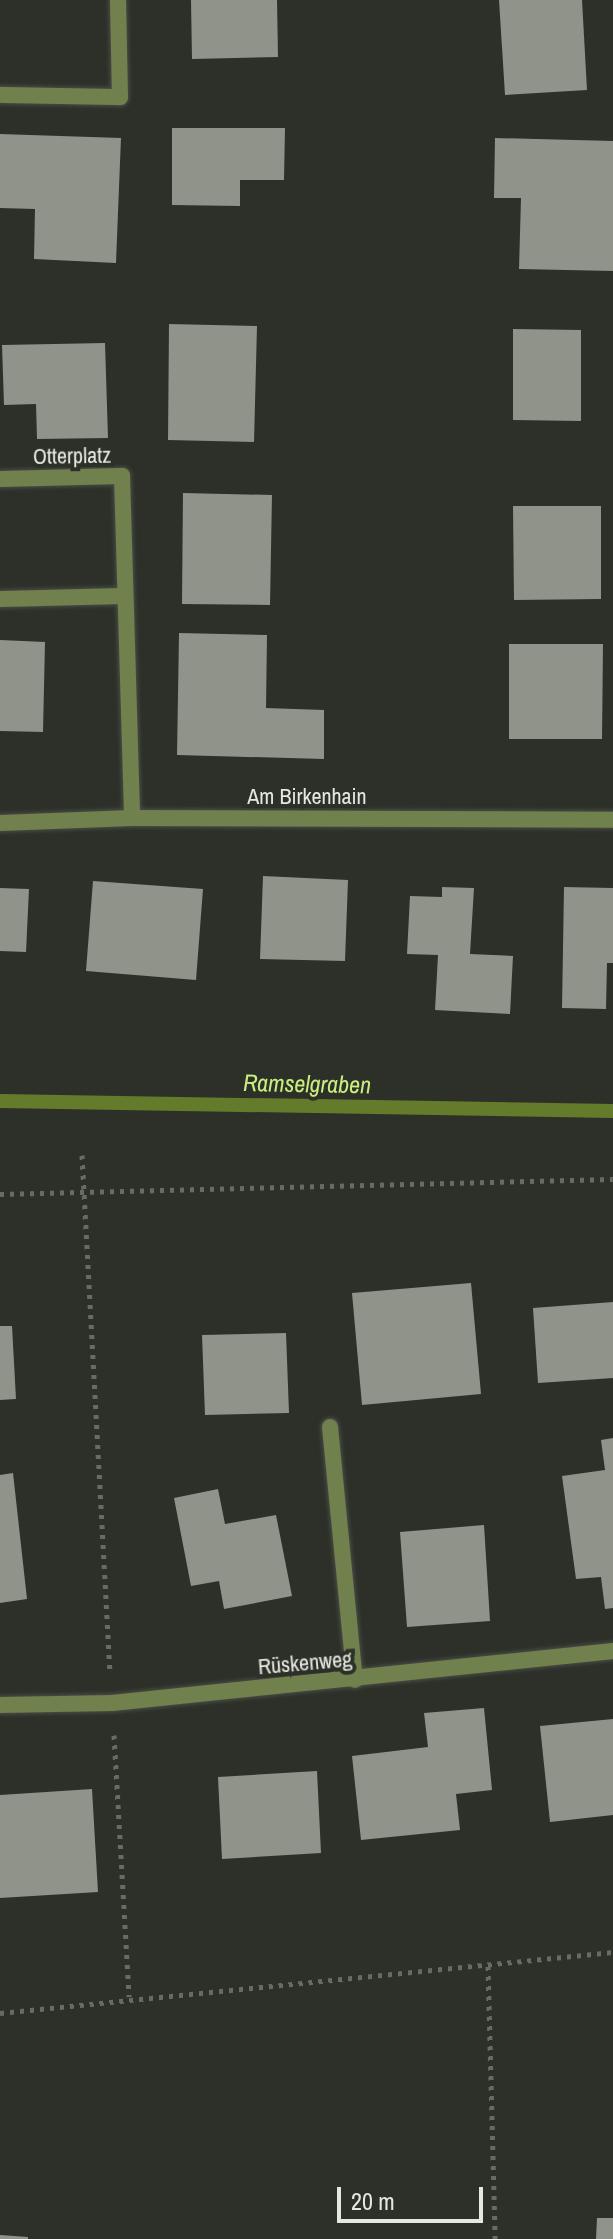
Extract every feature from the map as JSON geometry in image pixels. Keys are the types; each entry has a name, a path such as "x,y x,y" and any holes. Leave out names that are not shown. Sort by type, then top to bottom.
{"street":[{"path":"0,95 120,97 118,0"},
{"name":"Otterplatz","path":"0,479 122,476 132,818"},
{"path":"0,599 125,596"},
{"name":"Am Birkenhain","path":"0,823 132,818 613,820"},
{"path":"330,1427 355,1680"},
{"name":"Rüskenweg","path":"0,1705 112,1703 613,1651"}],"path":[{"path":"82,1155 129,1997"},
{"path":"0,1194 613,1179"},
{"path":"0,2013 129,1997 613,1952"},
{"path":"488,1966 495,2239"}],"building":[{"path":"191,0 277,0 278,57 192,59"},
{"path":"499,0 582,0 587,90 505,95"},
{"path":"172,128 285,128 284,180 240,180 240,206 172,205"},
{"path":"0,134 121,138 116,263 34,259 35,209 0,208"},
{"path":"495,138 613,141 613,271 519,269 521,198 494,198"},
{"path":"169,324 257,326 254,442 168,440"},
{"path":"513,329 581,330 581,421 513,420"},
{"path":"105,343 108,438 37,439 36,404 4,405 2,345"},
{"path":"183,493 272,495 270,605 182,604"},
{"path":"513,506 601,506 601,599 514,600"},
{"path":"179,633 267,635 266,708 324,710 324,759 177,755"},
{"path":"0,640 45,642 43,732 0,731"},
{"path":"509,644 603,644 602,739 509,739"},
{"path":"263,876 348,880 345,961 260,959"},
{"path":"93,881 203,889 196,980 86,971"},
{"path":"442,887 474,888 470,954 513,956 510,1014 435,1010 438,955 407,954 410,896 442,897"},
{"path":"564,887 613,888 613,963 607,963 606,1009 562,1008"},
{"path":"0,888 29,889 26,952 0,951"},
{"path":"471,1283 481,1394 362,1405 352,1293"},
{"path":"613,1302 613,1378 538,1383 533,1308"},
{"path":"0,1326 12,1326 16,1399 0,1400"},
{"path":"286,1333 289,1413 205,1415 202,1335"},
{"path":"613,1438 613,1608 605,1609 601,1577 576,1579 562,1476 605,1470 601,1440"},
{"path":"13,1473 27,1599 0,1603 0,1475"},
{"path":"218,1489 225,1524 276,1515 292,1596 224,1609 219,1581 191,1586 174,1498"},
{"path":"484,1525 490,1621 407,1627 400,1532"},
{"path":"484,1708 492,1790 456,1794 460,1830 361,1840 352,1756 428,1747 424,1713"},
{"path":"613,1719 613,1815 550,1822 540,1726"},
{"path":"317,1771 321,1853 222,1859 218,1777"},
{"path":"92,1789 98,1892 0,1898 0,1795"},
{"path":"597,2218 613,2218 613,2239 596,2239"},
{"path":"0,2235 28,2237 28,2239 0,2239"}],"waterway":[{"name":"Ramselgraben","path":"0,1101 613,1111"}]}
